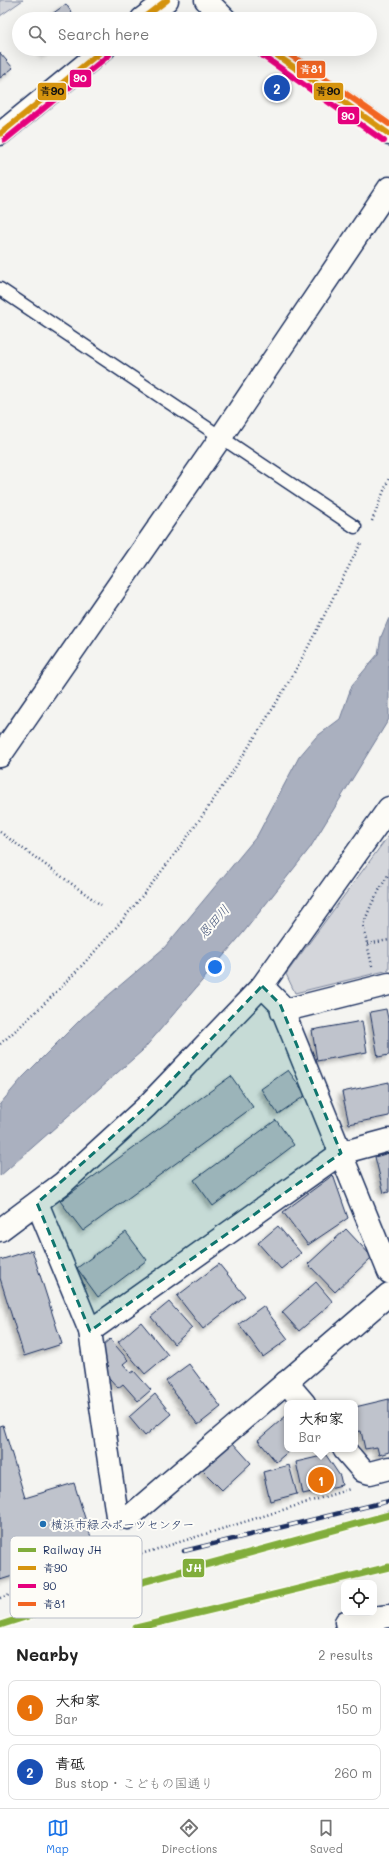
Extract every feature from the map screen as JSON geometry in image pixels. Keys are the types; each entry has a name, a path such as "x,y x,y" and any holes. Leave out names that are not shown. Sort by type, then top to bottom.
{"street":[{"path":"151,12 167,0"},
{"path":"206,0 218,12"},
{"path":"0,134 95,56"},
{"path":"278,56 389,134"},
{"path":"2,748 221,437 389,188"},
{"path":"0,1230 63,1183 146,1107 262,986 389,808"},
{"path":"262,986 280,1004 389,1272"},
{"path":"282,1011 382,986"},
{"path":"90,1331 341,1153 389,1140"},
{"path":"37,1203 90,1331 117,1516 128,1518 389,1294"},
{"path":"286,1382 301,1400"},
{"path":"347,1452 363,1471 380,1471"},
{"path":"346,1622 389,1616"}],"lane":[{"path":"0,289 355,527"}],"path":[{"path":"371,523 389,478"},
{"path":"0,1044 18,1029 96,951 155,881 223,785 284,689 363,540"},
{"path":"0,832 101,905"},
{"path":"382,986 367,944 363,925 372,903 389,873"},
{"path":"367,944 389,940"},
{"path":"142,1554 360,1486 380,1471"},
{"path":"0,1598 10,1595"}],"highlighted area":[{"path":"262,986 280,1004 341,1153 90,1331 37,1203 146,1107"}],"shaded area":[{"path":"0,0 23,0 0,16"},
{"path":"389,835 389,970 295,993 286,974"}],"water":[{"name":"恩田川","path":"389,618 389,719 310,848 243,933 142,1051 0,1176 0,1104 23,1077 83,1017 164,948 257,836 299,757 316,737 340,719 352,685 378,654 381,637"}],"building":[{"path":"66,4 71,12 55,12"},
{"path":"0,53 13,68 0,78"},
{"path":"386,1009 389,1023 389,1055 378,1057 370,1012"},
{"path":"362,1021 367,1052 317,1061 312,1030"},
{"path":"288,1070 306,1095 278,1114 261,1089"},
{"path":"231,1076 253,1107 83,1231 60,1201"},
{"path":"389,1082 389,1116 349,1124 342,1092"},
{"path":"276,1120 294,1145 213,1206 194,1180"},
{"path":"389,1153 389,1192 384,1193 375,1157"},
{"path":"333,1175 348,1218 308,1245 283,1212"},
{"path":"278,1226 301,1253 281,1269 258,1243"},
{"path":"346,1229 372,1257 335,1292 308,1264"},
{"path":"126,1232 147,1260 98,1297 77,1268"},
{"path":"32,1250 62,1344 24,1356 0,1278 0,1260"},
{"path":"219,1264 245,1296 203,1329 177,1296"},
{"path":"316,1282 333,1302 299,1331 282,1312"},
{"path":"169,1302 192,1328 174,1344 151,1317"},
{"path":"263,1306 288,1339 263,1357 239,1324"},
{"path":"141,1322 168,1355 145,1374 118,1342"},
{"path":"110,1339 128,1360 123,1364 131,1373 134,1371 151,1390 138,1401 123,1384 118,1388 103,1371 109,1366 96,1351"},
{"path":"189,1364 221,1407 198,1425 166,1381"},
{"path":"155,1394 171,1414 145,1436 129,1417"},
{"path":"389,1399 389,1452 379,1455 377,1447 365,1449 361,1431 358,1432 358,1406"},
{"path":"284,1418 284,1452 288,1452 276,1462 258,1440"},
{"name":"横浜市緑スポーツセンター","path":"3,1425 25,1498 74,1483 91,1536 10,1536 10,1577 0,1580 0,1426"},
{"path":"232,1442 251,1463 222,1490 202,1470"},
{"path":"326,1455 340,1476 342,1485 303,1494 296,1462"},
{"path":"289,1465 297,1494 270,1501 263,1472"}],"railway":[{"path":"184,1551 389,1501"},
{"path":"358,1523 389,1512"}],"rail line":[{"name":"JH","path":"142,1582 389,1515"},
{"name":"JH","path":"136,1628 389,1567"},
{"name":"JH","path":"0,1625 22,1618"}],"transit line":[{"name":"青90","path":"151,12 167,0"},
{"name":"青90","path":"0,134 95,56"},
{"name":"90","path":"5,140 108,56"},
{"name":"90","path":"263,56 384,141"},
{"name":"青90","path":"278,56 389,134"},
{"name":"青81","path":"292,56 389,124"}],"place":[{"name":"青砥","path":"277,88"},
{"name":"大和家","path":"321,1480"},
{"name":"横浜市緑スポーツセンター","path":"43,1524"}]}
